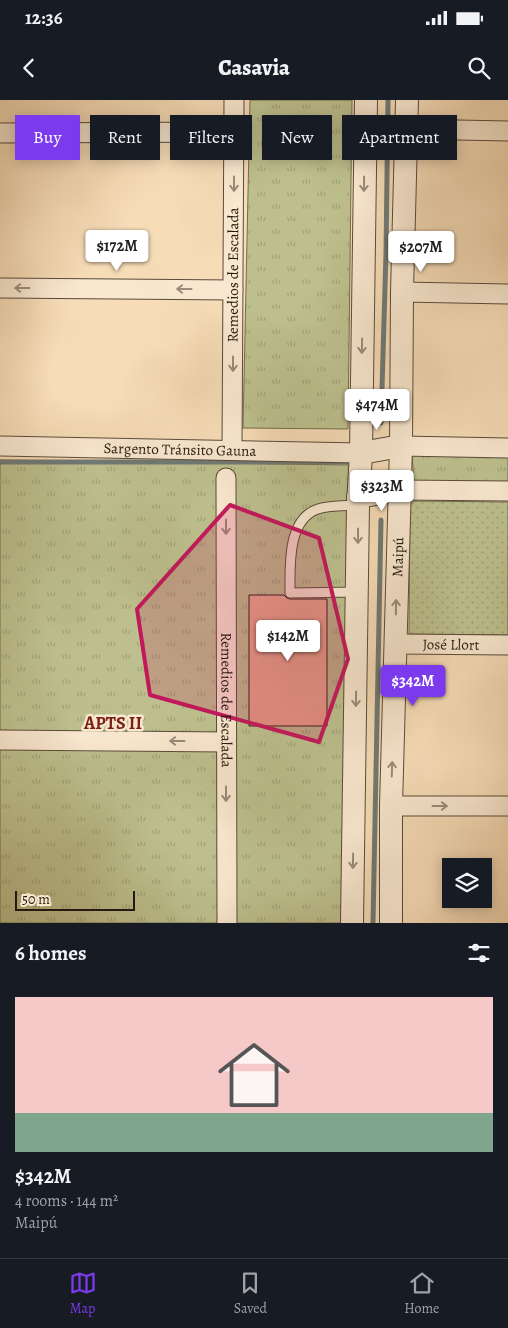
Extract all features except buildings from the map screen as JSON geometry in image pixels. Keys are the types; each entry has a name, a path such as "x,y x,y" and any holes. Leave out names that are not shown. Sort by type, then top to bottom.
{"street":[{"name":"Remedios de Escalada","path":"234,100 234,115"},
{"path":"352,923 366,100"},
{"name":"Maipú","path":"407,100 407,115"},
{"path":"457,130 508,131"},
{"path":"0,132 170,132"},
{"name":"Remedios de Escalada","path":"232,450 234,160"},
{"name":"Maipú","path":"391,923 391,806 401,446 402,292 406,160"},
{"path":"0,288 233,290"},
{"path":"402,292 508,294"},
{"name":"Sargento Tránsito Gauna","path":"0,446 360,453"},
{"path":"360,453 401,446 508,448"},
{"name":"Remedios de Escalada","path":"226,478 227,923"},
{"path":"358,501 399,490 508,491"},
{"name":"José Llort","path":"395,644 508,645"},
{"path":"0,740 226,742"},
{"path":"391,806 508,806"}],"lane":[{"path":"358,501 318,509 306,516 298,528 290,556 290,593 358,592"}],"highlighted area":[{"path":"230,505 319,538 348,659 319,742 150,695 137,609"}],"green space":[{"path":"250,100 352,100 352,115 342,115 342,160 351,160 348,429 243,428 249,160 252,160 252,115 250,115"},
{"path":"412,455 508,456 508,483 414,482"},
{"path":"0,460 349,465 343,923 0,923"},
{"path":"410,501 508,502 508,635 409,634"}],"waterway":[{"path":"381,423 388,100"},
{"path":"0,462 350,462"},
{"path":"373,923 381,520"}],"district":[{"name":"APTS II","path":"113,723"}]}
